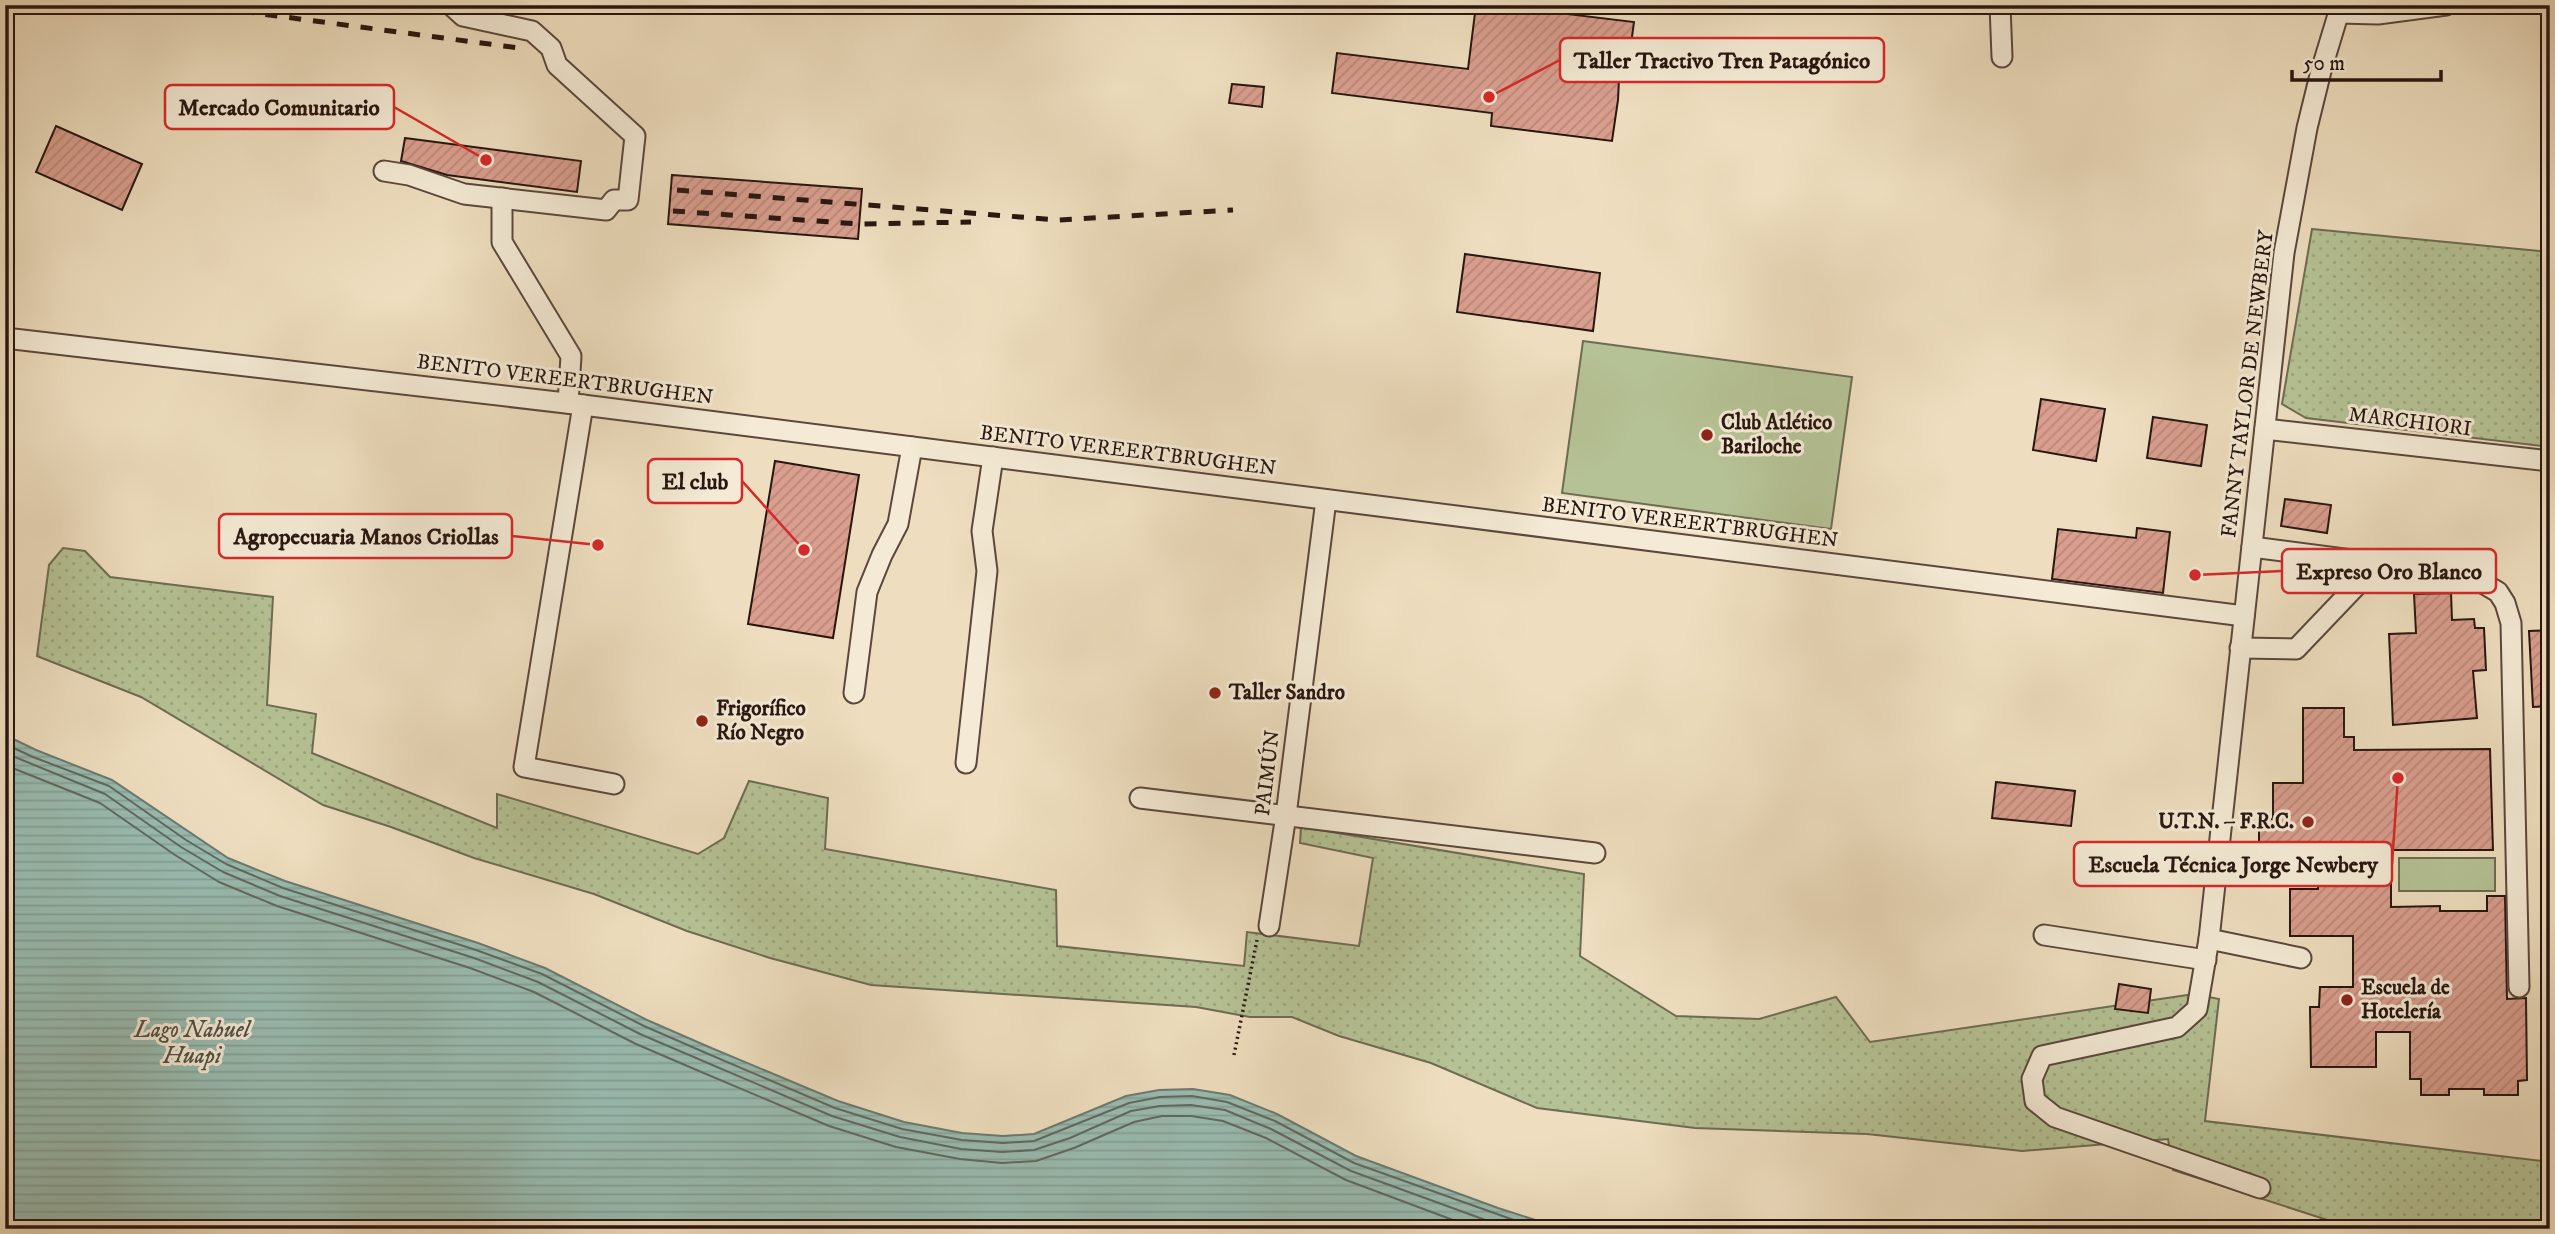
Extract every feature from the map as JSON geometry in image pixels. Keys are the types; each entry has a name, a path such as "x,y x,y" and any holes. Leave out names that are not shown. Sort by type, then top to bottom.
{"street":[{"path":"384,172 409,176 464,194 606,211 614,200 628,200 635,136 557,65 551,48 532,31 463,16 451,5"},
{"path":"2000,5 2002,57"},
{"path":"2340,9 2378,14 2446,5"},
{"name":"FANNY TAYLOR DE NEWBERY","path":"2260,1188 2055,1117 2035,1101 2032,1079 2042,1056 2177,1027 2197,1009 2209,939 2284,253 2307,128 2340,9"},
{"path":"502,198 502,242 571,356 576,404 524,767 614,784"},
{"name":"BENITO VEREERTBRUGHEN","path":"5,338 576,404 2244,616"},
{"name":"MARCHIORI","path":"2265,429 2550,461"},
{"path":"854,693 867,592 898,524 912,447"},
{"path":"966,763 987,571 982,531 993,457"},
{"name":"PAIMÚN","path":"1264,931 1286,815 1326,500"},
{"path":"2252,547 2421,569 2481,582 2498,592 2505,603 2511,623 2519,987"},
{"path":"2240,648 2296,649 2378,563"},
{"path":"1140,798 1595,853"},
{"path":"2045,935 2206,960"},
{"path":"2209,939 2301,958"}],"path":[{"path":"1234,1055 1264,931"}],"green space":[{"path":"2312,229 2550,252 2550,447 2306,418 2282,404"},
{"name":"Club Atlético Bariloche","path":"1583,341 1852,377 1831,529 1562,493"},
{"path":"63,548 85,551 110,577 273,597 267,705 316,714 312,753 497,828 497,794 698,854 724,838 749,781 828,798 825,849 1056,890 1057,946 1244,966 1247,932 1359,946 1373,858 1300,843 1301,827 1584,874 1580,956 1676,1016 1759,1019 1836,997 1870,1042 2194,994 2219,999 2205,1121 2550,1162 2550,1229 2355,1229 2173,1170 2168,1139 2022,1151 1867,1134 1695,1128 1537,1108 1431,1063 1339,1036 1292,1017 1250,1017 1196,1007 871,985 770,958 687,931 594,894 474,858 323,805 141,697 37,656 49,565"},
{"path":"2399,858 2495,858 2495,891 2399,891"}],"water":[{"name":"Lago Nahuel Huapi","path":"5,735 112,780 228,858 285,881 478,943 545,968 647,1020 709,1047 838,1101 904,1122 962,1133 1003,1136 1034,1134 1126,1096 1159,1090 1193,1089 1230,1095 1277,1114 1356,1156 1563,1229 5,1229"}],"building":[{"path":"1476,5 1634,22 1629,59 1620,58 1612,141 1491,126 1492,113 1332,93 1337,53 1468,69"},
{"path":"1232,84 1264,87 1262,107 1229,103"},
{"path":"56,126 142,164 122,210 36,172"},
{"path":"405,138 581,161 577,192 447,175 401,161"},
{"path":"672,175 862,189 858,239 668,224"},
{"path":"1465,254 1600,273 1593,331 1457,312"},
{"path":"2041,399 2105,409 2096,461 2033,450"},
{"path":"2153,417 2207,425 2201,466 2147,458"},
{"path":"775,461 859,475 833,638 748,624"},
{"path":"2285,499 2331,505 2327,533 2281,526"},
{"path":"2137,528 2170,532 2163,593 2052,579 2058,529 2136,538"},
{"path":"2451,593 2452,620 2474,619 2475,628 2484,628 2486,670 2473,671 2477,718 2393,725 2389,634 2416,633 2414,594"},
{"path":"2550,630 2550,706 2533,707 2529,631"},
{"path":"2303,708 2344,708 2344,737 2354,737 2354,750 2490,749 2493,850 2391,850 2391,907 2440,906 2440,911 2487,911 2487,896 2505,896 2507,999 2526,998 2527,1080 2518,1081 2518,1095 2484,1095 2484,1089 2449,1089 2449,1095 2421,1095 2421,1079 2410,1079 2410,1032 2376,1032 2376,1067 2311,1067 2310,1007 2319,1007 2320,987 2353,987 2353,936 2290,936 2290,889 2318,889 2318,846 2259,847 2259,819 2273,819 2273,783 2303,783"},
{"path":"1996,782 2075,791 2071,826 1992,818"},
{"path":"2119,984 2151,989 2148,1013 2115,1009"}],"railway":[{"path":"194,5 519,48"},
{"path":"677,190 1058,220 1233,210"},
{"path":"673,211 860,224 971,222"}],"place":[{"name":"Taller Tractivo Tren Patagónico","path":"1489,97"},
{"name":"Mercado Comunitario","path":"486,160"},
{"name":"Club Atlético Bariloche","path":"1707,435"},
{"name":"Agropecuaria Manos Criollas","path":"598,545"},
{"name":"El club","path":"804,550"},
{"name":"Expreso Oro Blanco","path":"2195,575"},
{"name":"Taller Sandro","path":"1215,693"},
{"name":"Frigorífico Río Negro","path":"702,721"},
{"name":"Escuela Técnica Jorge Newbery","path":"2398,778"},
{"name":"U.T.N. – F.R.C.","path":"2308,822"},
{"name":"Escuela de Hotelería","path":"2347,1000"}]}
